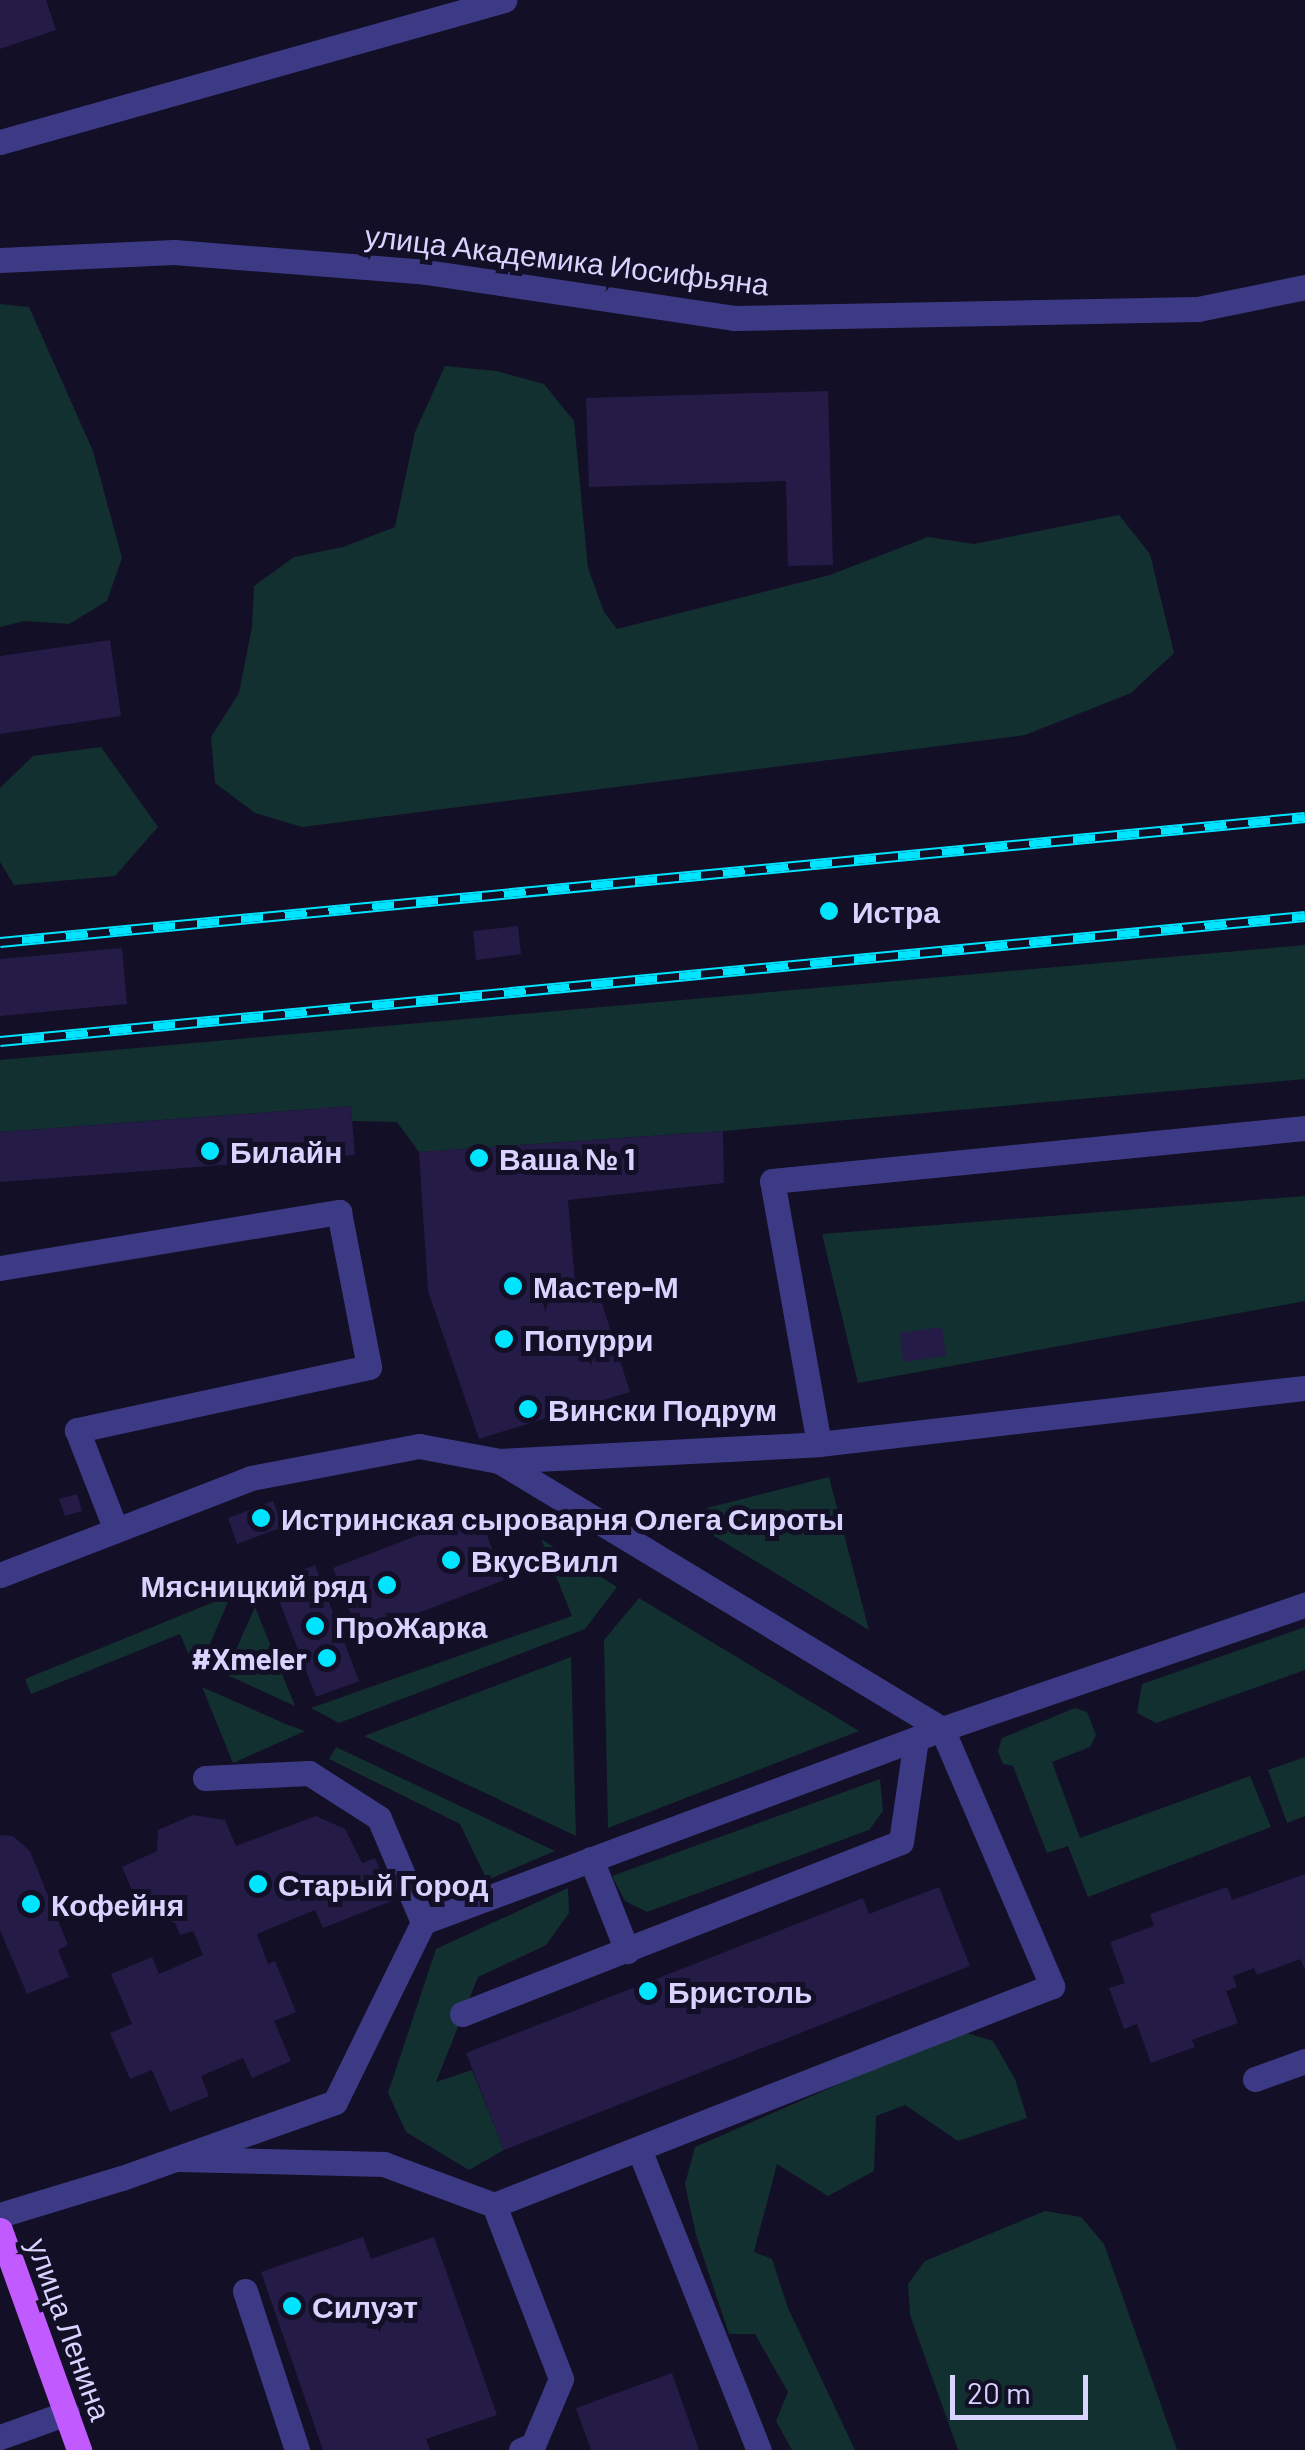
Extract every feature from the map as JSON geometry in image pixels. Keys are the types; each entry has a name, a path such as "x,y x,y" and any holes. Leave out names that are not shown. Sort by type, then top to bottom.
{"main road":[{"name":"улица Ленина","path":"0,2230 79,2450"}],"street":[{"path":"0,142 504,0"},
{"name":"улица Академика Иосифьяна","path":"0,260 174,252 426,272 734,318 1198,309 1305,287"},
{"path":"819,1444 772,1181 1305,1128"},
{"path":"0,1268 339,1212 369,1366 77,1430 116,1530"},
{"path":"0,1575 252,1478 419,1446 499,1461 819,1444 1305,1388"},
{"path":"178,2159 384,2164 494,2205 1052,1986 942,1729 499,1461"},
{"path":"0,2214 178,2159 335,2102 423,1922 942,1729 1305,1606"},
{"path":"462,2014 901,1842 916,1739"},
{"path":"204,1778 310,1773 379,1818 423,1922"},
{"path":"591,1859 627,1951"},
{"path":"1255,2079 1305,2060"},
{"path":"639,2149 759,2450"},
{"path":"494,2205 562,2379 534,2444 521,2450"},
{"path":"244,2291 297,2450"},
{"path":"0,2438 66,2413"}],"green space":[{"path":"0,304 29,307 93,451 122,558 107,601 69,624 24,621 0,627"},
{"path":"445,366 496,371 544,384 574,421 588,568 604,612 617,629 830,575 928,537 974,544 1119,515 1150,554 1174,653 1131,693 1025,735 302,827 255,813 215,783 211,737 239,693 252,627 254,586 294,557 343,547 395,527 415,432"},
{"path":"101,747 158,827 115,876 14,885 0,862 0,788 33,756"},
{"path":"1305,945 1305,1079 723,1131 419,1152 397,1122 352,1121 351,1106 0,1132 0,1060"},
{"path":"1305,1196 1305,1301 858,1383 822,1234"},
{"path":"829,1477 869,1630 714,1536 707,1508"},
{"path":"541,1539 617,1587 585,1629 339,1723 311,1708 572,1616"},
{"path":"231,1595 197,1674 180,1634 31,1694 25,1679"},
{"path":"639,1598 859,1731 608,1828 604,1640"},
{"path":"255,1607 295,1706 225,1674"},
{"path":"1305,1627 1305,1670 1156,1723 1137,1713 1142,1684"},
{"path":"571,1657 576,1836 364,1736"},
{"path":"202,1687 288,1725 305,1731 233,1763"},
{"path":"1075,1708 1087,1712 1096,1735 1090,1747 1052,1762 1080,1838 1250,1776 1271,1827 1088,1897 1068,1846 1047,1853 1013,1766 1003,1764 998,1751 1002,1738"},
{"path":"336,1747 555,1851 487,1880 460,1824 329,1759"},
{"path":"1305,1757 1305,1816 1287,1823 1268,1770"},
{"path":"880,1779 883,1811 869,1830 647,1912 625,1901 612,1876"},
{"path":"568,1888 569,1913 546,1945 478,1977 436,2082 472,2070 504,2150 469,2170 406,2132 388,2093 436,1949"},
{"path":"960,2031 993,2041 1015,2079 1027,2118 958,2141 905,2105 876,2116 874,2171 828,2196 777,2164 754,2252 772,2259 788,2308 855,2450 792,2450 776,2421 788,2392 755,2334 729,2334 696,2235 685,2184 695,2147"},
{"path":"1045,2211 1081,2217 1104,2244 1177,2450 958,2450 910,2315 908,2284 925,2261"}],"building":[{"path":"0,0 46,0 56,30 0,49"},
{"path":"828,391 833,565 788,566 786,481 589,487 586,398"},
{"path":"110,640 121,716 0,734 0,656"},
{"path":"518,926 521,954 476,960 473,931"},
{"path":"122,948 127,1004 0,1016 0,959"},
{"path":"351,1106 355,1155 0,1182 0,1132"},
{"name":"Мастер-М","path":"723,1131 724,1183 568,1200 575,1282 594,1278 630,1392 479,1439 428,1291 419,1152"},
{"path":"942,1327 946,1356 903,1362 900,1333"},
{"path":"77,1494 82,1511 65,1516 59,1499"},
{"path":"273,1501 283,1527 237,1544 228,1518"},
{"path":"478,1512 504,1580 359,1636 333,1568"},
{"path":"315,1565 359,1681 316,1697 272,1582"},
{"path":"193,1815 225,1820 236,1846 316,1816 345,1829 362,1863 375,1858 394,1900 323,1928 315,1910 257,1934 268,1964 275,1961 296,2012 274,2021 291,2061 252,2078 243,2058 201,2076 209,2096 170,2112 152,2070 130,2079 110,2033 132,2024 111,1974 152,1957 159,1974 203,1955 193,1931 180,1935 175,1923 140,1908 122,1867 157,1851 158,1830"},
{"path":"0,1835 13,1836 30,1851 68,1945 58,1950 69,1977 27,1994 0,1930"},
{"path":"1305,1874 1305,1970 1300,1959 1257,1975 1254,1968 1233,1976 1237,1987 1226,1991 1238,2023 1192,2040 1195,2047 1151,2063 1137,2024 1124,2029 1109,1988 1125,1983 1110,1942 1154,1926 1150,1914 1227,1887 1232,1900"},
{"path":"939,1887 970,1966 504,2150 466,2053 863,1898 869,1914"},
{"path":"363,2237 371,2259 434,2237 497,2415 426,2439 430,2450 323,2450 261,2272"},
{"path":"672,2373 699,2450 591,2450 576,2408"}],"railway":[{"path":"0,942 1305,817"},
{"path":"0,1041 1305,916"}],"place":[{"name":"Истра","path":"829,911"},
{"name":"Билайн","path":"210,1151"},
{"name":"Ваша № 1","path":"479,1158"},
{"name":"Мастер-М","path":"513,1286"},
{"name":"Попурри","path":"504,1339"},
{"name":"Вински Подрум","path":"528,1409"},
{"name":"Истринская сыроварня Олега Сироты","path":"261,1518"},
{"name":"ВкусВилл","path":"451,1560"},
{"name":"Мясницкий ряд","path":"387,1585"},
{"name":"ПроЖарка","path":"315,1626"},
{"name":"#Xmeler","path":"327,1658"},
{"name":"Старый Город","path":"258,1884"},
{"name":"Кофейня","path":"31,1904"},
{"name":"Бристоль","path":"648,1991"},
{"name":"Силуэт","path":"292,2306"}]}
